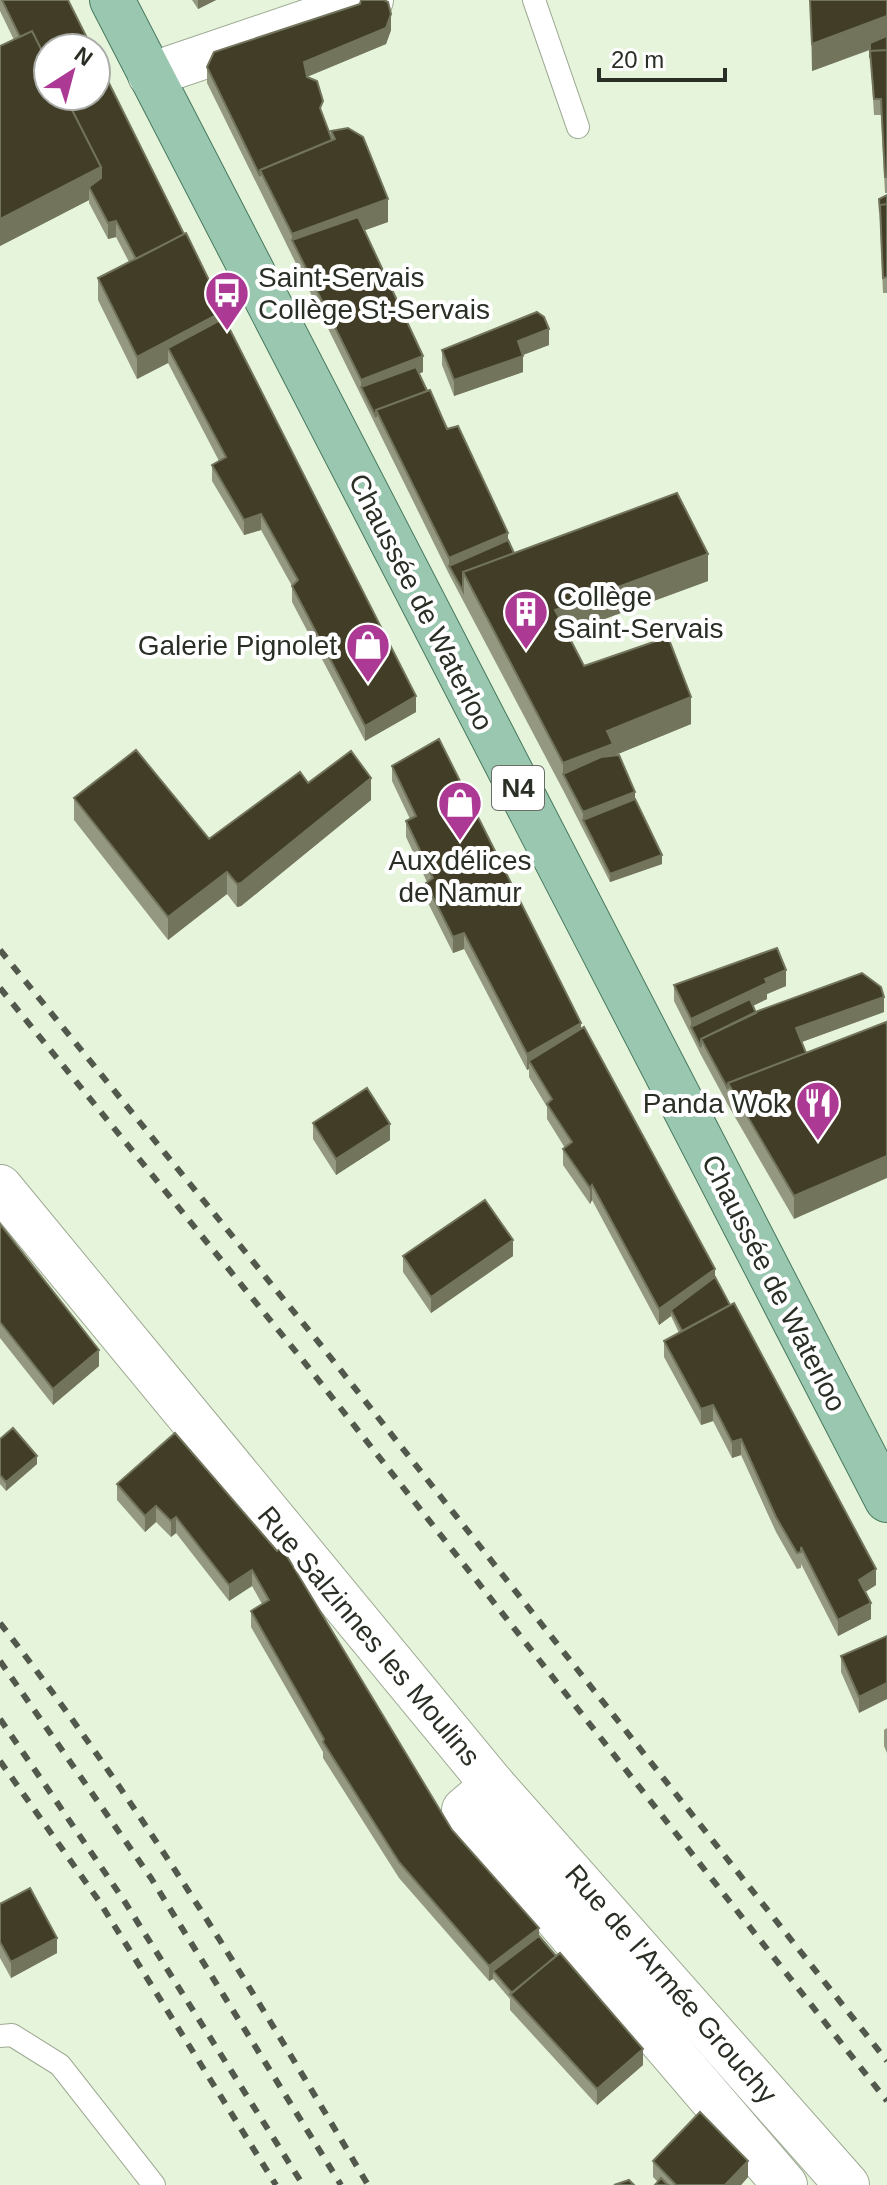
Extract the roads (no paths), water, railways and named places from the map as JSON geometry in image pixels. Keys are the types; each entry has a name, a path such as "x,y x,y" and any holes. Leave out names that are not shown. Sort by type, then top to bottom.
{"main road":[{"name":"Chaussée de Waterloo","path":"112,0 887,1500"}],"street":[{"path":"150,75 371,0"},
{"name":"Rue Salzinnes les Moulins","path":"0,1187 493,1785 464,1810 785,2185"},
{"name":"Rue de l'Armée Grouchy","path":"493,1785 847,2185"}],"lane":[{"path":"534,0 578,127"},
{"path":"0,2036 12,2035 60,2065 154,2185"}],"railway":[{"path":"0,950 320,1344 887,2061"},
{"path":"0,988 301,1358 887,2101"},
{"path":"0,1623 100,1758 193,1898 368,2185"},
{"path":"0,1661 151,1878 341,2185"},
{"path":"0,1719 123,1899 303,2185"},
{"path":"0,1761 99,1901 276,2185"}],"place":[{"name":"Saint-Servais Collège St-Servais","path":"227,332"},
{"name":"Collège Saint-Servais","path":"526,651"},
{"name":"Galerie Pignolet","path":"368,684"},
{"name":"Aux délices de Namur","path":"460,842"},
{"name":"Panda Wok","path":"818,1142"}]}
